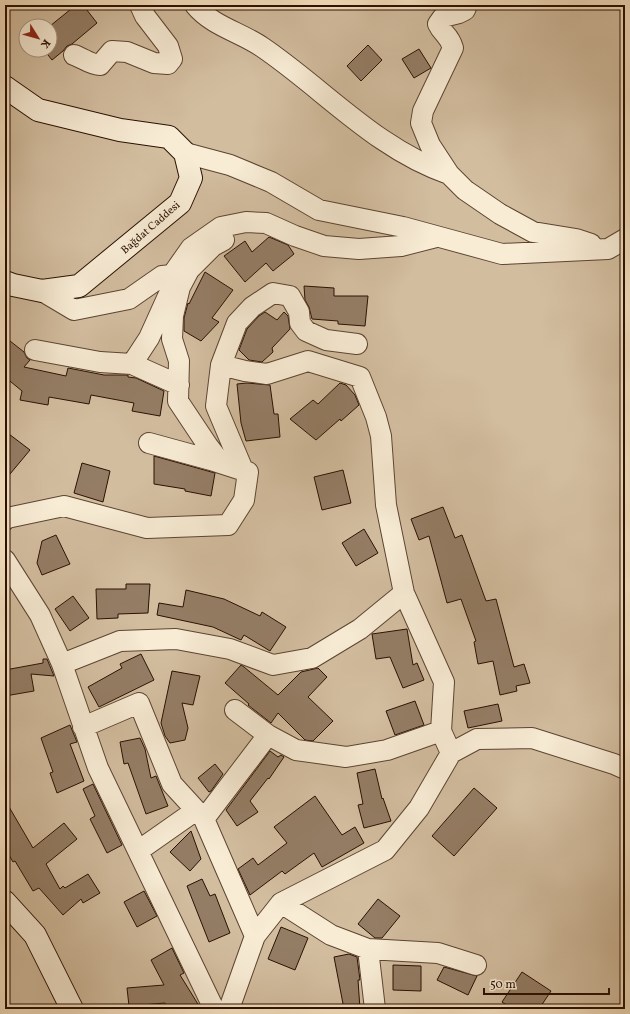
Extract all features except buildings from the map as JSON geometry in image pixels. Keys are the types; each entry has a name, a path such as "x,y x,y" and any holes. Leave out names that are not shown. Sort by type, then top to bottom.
{"main road":[{"path":"5,87 38,110 120,130 169,137 185,153"},
{"name":"Bağdat Caddesi","path":"5,282 42,291 79,286 180,203 191,178 185,153"},
{"path":"5,902 35,935 72,1009"}],"street":[{"path":"74,55 86,59 93,65 100,65 112,51 127,52 154,63 168,64 172,59 168,46 145,16 140,5"},
{"path":"195,5 213,21 261,46 362,126 400,152 428,167 450,174"},
{"path":"467,5 465,10 443,17 438,24 440,30 450,39 453,48 422,111 421,123 430,146 450,174 465,190 500,214 533,232 576,239 608,249"},
{"path":"185,153 230,165 271,182 319,210 403,227 502,254 608,249 625,239"},
{"path":"132,364 149,338 173,285 172,275 191,248 221,227 246,222 266,223 295,236 324,246 352,248 400,246 438,236"},
{"path":"221,463 178,401 179,361 172,339 173,316 180,287 189,270 213,246 232,236 240,235"},
{"path":"42,291 74,310 129,299 162,276 172,275"},
{"path":"5,520 7,518 64,506 147,528 228,525 244,500 248,472 244,470 216,406 221,365 237,324 252,307 273,293 290,296 299,312 300,323 306,331 326,340 357,344"},
{"path":"35,350 100,362 132,364 179,385"},
{"path":"221,365 245,371 267,374 308,361 360,376 376,417 381,436 386,505 404,593 444,682 441,731 451,753"},
{"path":"149,443 244,470"},
{"path":"5,560 40,615 62,664 98,768 214,1009"},
{"path":"62,664 120,641 176,639 230,650 273,665 312,658 360,629 404,593"},
{"path":"83,727 139,703 172,784 199,815 255,936"},
{"path":"235,710 268,735 296,750 346,758 388,750 441,731"},
{"path":"138,851 199,815 268,735"},
{"path":"228,1009 255,936 281,903 385,850 419,808 451,753 477,739 532,738 614,764 625,769"},
{"path":"281,903 331,934 368,949 438,953 476,965"},
{"path":"368,949 375,1009"}],"shaded area":[{"path":"5,5 625,5 625,1009 5,1009"}]}
